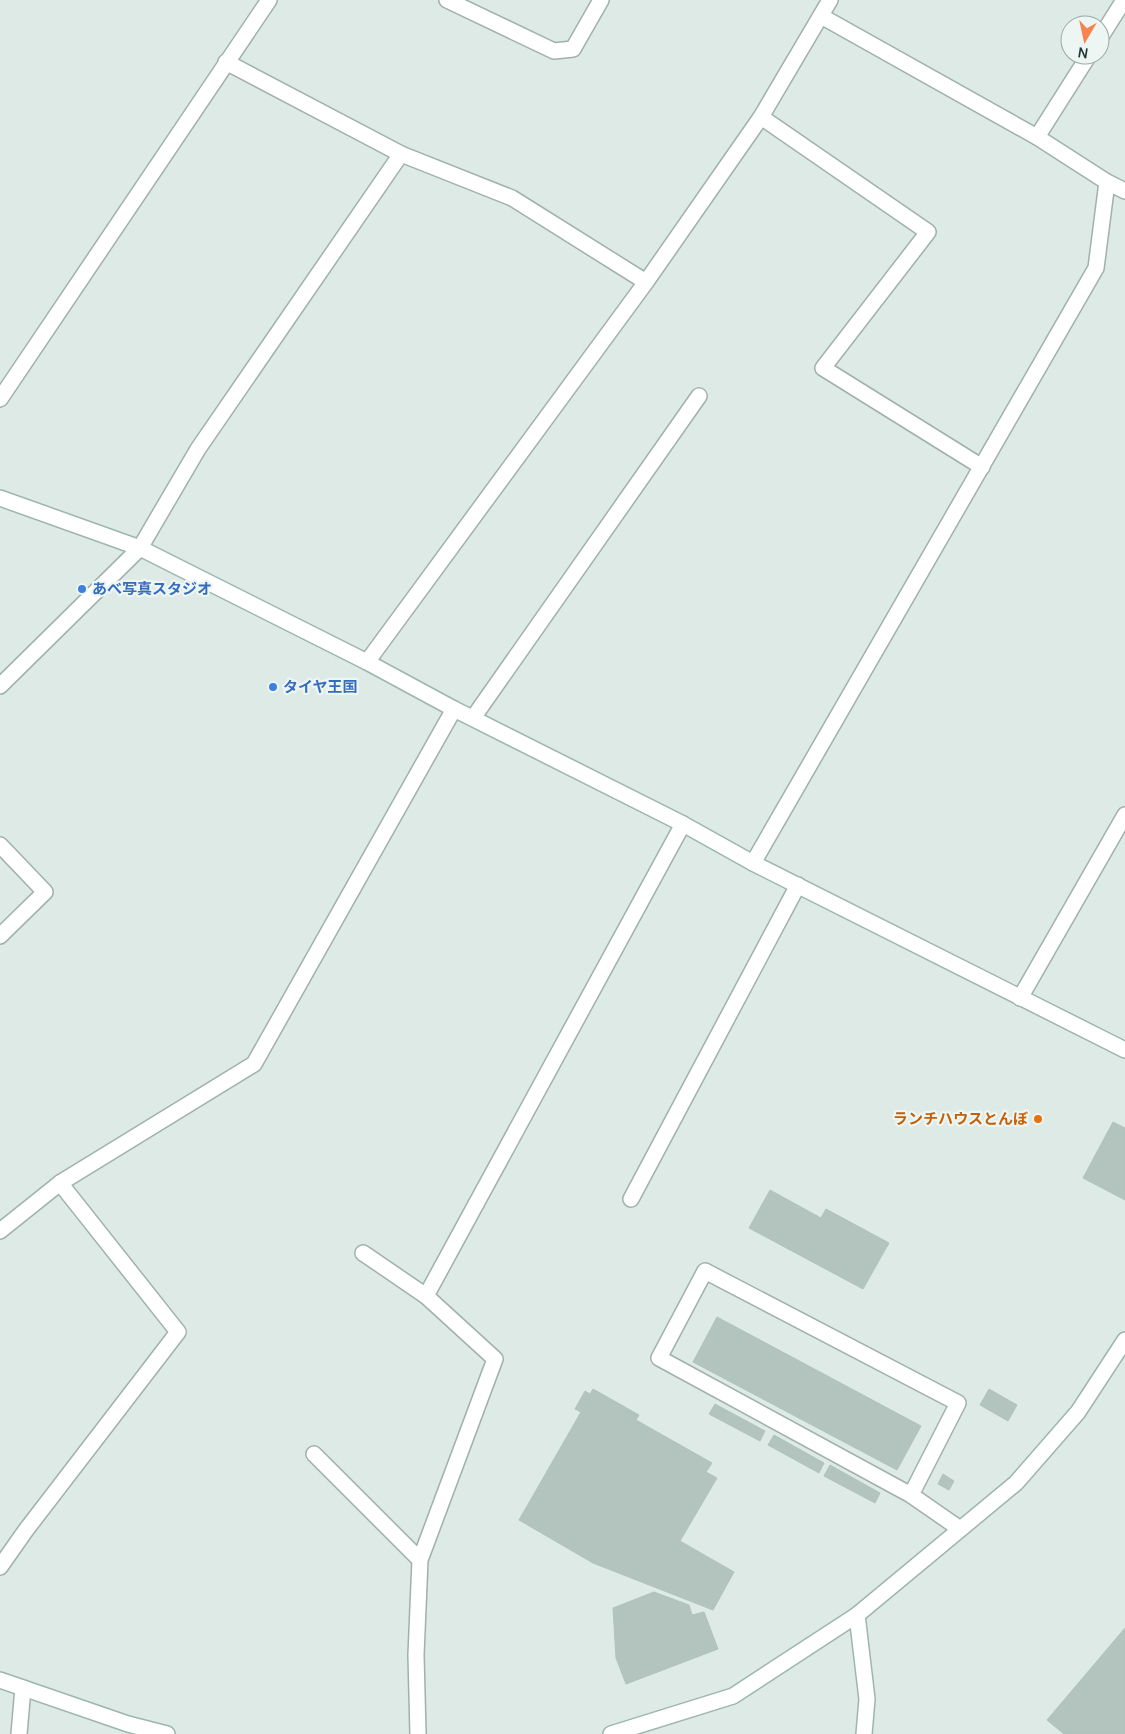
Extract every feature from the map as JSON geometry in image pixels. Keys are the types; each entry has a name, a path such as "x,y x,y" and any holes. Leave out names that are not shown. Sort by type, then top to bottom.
{"street":[{"path":"0,399 269,0"},
{"path":"446,0 554,51 573,49 601,0"},
{"path":"367,662 646,282 762,117 830,0"},
{"path":"1110,22 1124,0"},
{"path":"820,16 1037,137 1107,182 1125,191"},
{"path":"226,62 401,154 512,198 646,282"},
{"path":"1037,137 1083,65"},
{"path":"762,117 928,232 823,368 982,467"},
{"path":"0,686 140,548 198,449 401,154"},
{"path":"753,863 1096,268 1107,182"},
{"path":"473,718 699,396"},
{"path":"0,498 140,548 683,824 753,863 1125,1050"},
{"path":"0,1231 60,1183 254,1064 454,709"},
{"path":"1020,998 1125,815"},
{"path":"426,1296 683,824"},
{"path":"0,846 45,892 0,936"},
{"path":"631,1199 798,885"},
{"path":"0,1567 26,1530 178,1332 60,1183"},
{"path":"363,1253 426,1296 495,1358 420,1560 416,1655 418,1734"},
{"path":"911,1495 958,1403 705,1271 660,1358 911,1495 960,1529"},
{"path":"611,1734 733,1696 857,1615 1016,1484 1078,1412 1125,1340"},
{"path":"314,1454 420,1560"},
{"path":"857,1615 868,1699 864,1734"},
{"path":"0,1680 128,1724 167,1734"},
{"path":"19,1734 23,1688"}],"building":[{"path":"1113,1122 1125,1128 1125,1200 1083,1178"},
{"path":"770,1190 821,1218 826,1209 889,1243 863,1289 749,1228"},
{"path":"717,1317 921,1426 897,1470 693,1362"},
{"path":"593,1389 639,1415 636,1420 712,1463 706,1472 717,1478 680,1541 734,1572 713,1610 593,1563 519,1520 581,1412 575,1409 585,1391 590,1394"},
{"path":"989,1389 1017,1405 1008,1421 980,1405"},
{"path":"715,1404 765,1431 760,1441 709,1414"},
{"path":"774,1435 824,1463 819,1473 768,1445"},
{"path":"830,1465 880,1493 875,1503 824,1476"},
{"path":"943,1474 954,1481 949,1490 938,1484"},
{"path":"654,1592 689,1605 692,1615 704,1612 718,1649 626,1684 616,1658 613,1608"},
{"path":"1125,1628 1125,1734 1064,1734 1047,1720"}],"place":[{"name":"あべ写真スタジオ","path":"82,589"},
{"name":"タイヤ王国","path":"273,687"},
{"name":"ランチハウスとんぼ","path":"1038,1119"}]}
